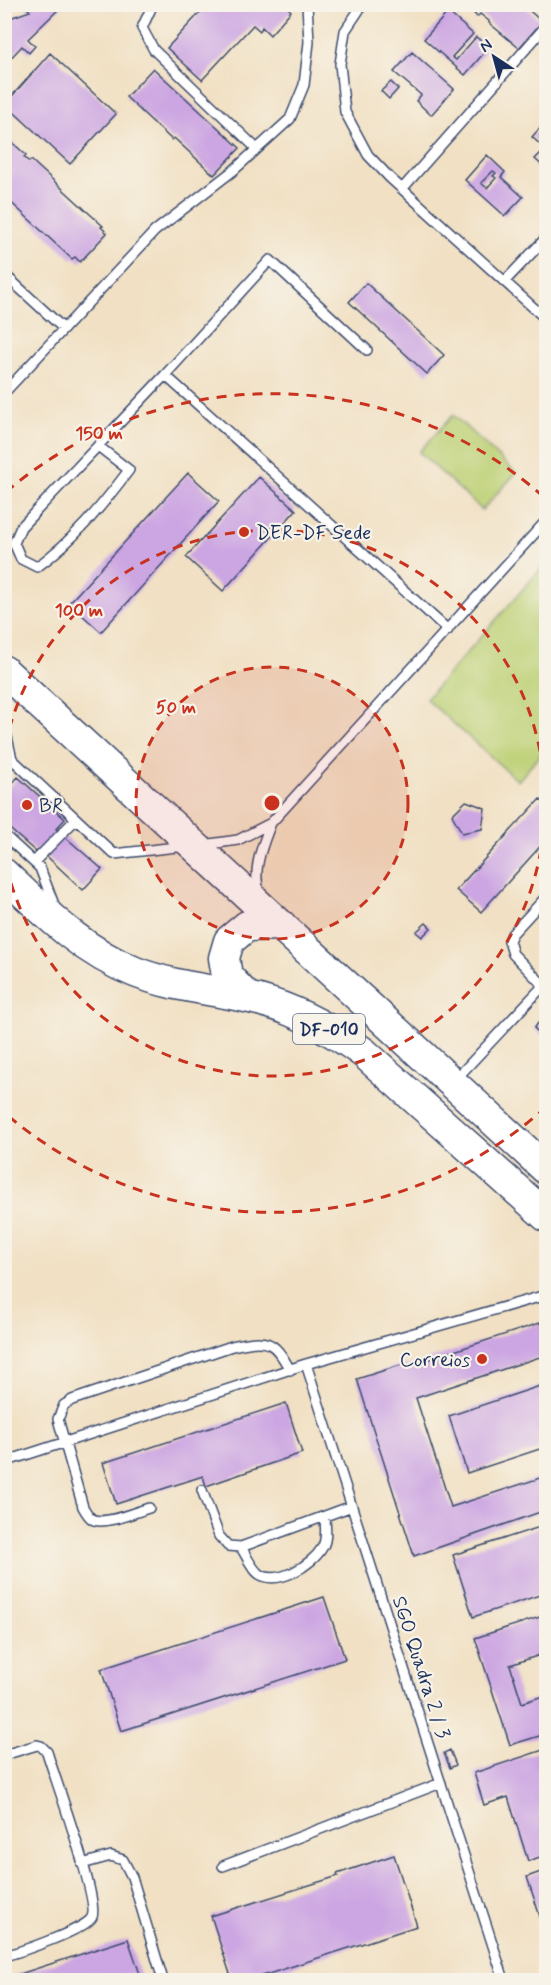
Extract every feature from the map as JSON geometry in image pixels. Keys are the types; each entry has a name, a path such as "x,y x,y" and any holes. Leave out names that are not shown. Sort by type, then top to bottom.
{"main road":[{"name":"DF-010","path":"4,671 546,1169"},
{"name":"DF-010","path":"4,874 64,931 103,957 135,972 188,987 247,997 301,1014 335,1033 364,1053 546,1216"},
{"path":"247,997 227,976 224,958 229,941 247,926 274,919"}],"lane":[{"path":"153,4 142,28 154,50 257,149"},
{"path":"4,393 155,231 234,170 290,119 304,85 309,42 307,4"},
{"path":"363,4 345,31 340,64 345,112 368,155 390,178 546,319"},
{"path":"403,188 546,26"},
{"path":"505,281 546,238"},
{"path":"98,446 129,470 98,512 53,555 37,567 21,559 14,543 21,527 270,260 367,350"},
{"path":"4,274 64,329"},
{"path":"165,375 448,630"},
{"path":"274,919 257,886 260,851 271,824 546,521"},
{"path":"4,724 12,759 114,854 238,840 271,824"},
{"path":"34,862 76,819"},
{"path":"4,835 40,867 64,931"},
{"path":"453,1083 545,986 513,954 509,941 512,934 546,897"},
{"path":"4,1462 306,1364 546,1295"},
{"path":"149,1508 104,1522 94,1520 89,1516 83,1507 63,1443 58,1419 64,1405 72,1400 232,1346 254,1342 268,1343 279,1350 290,1370"},
{"name":"SGO Quadra 2 / 3","path":"306,1364 504,1980"},
{"path":"202,1490 219,1536 228,1546 241,1547 352,1506"},
{"path":"241,1547 256,1572 267,1578 282,1577 311,1562 324,1547 325,1516"},
{"path":"4,1755 37,1745 44,1748 82,1864 94,1911 87,1924 76,1930 4,1956"},
{"path":"223,1866 441,1783"},
{"path":"82,1864 111,1856 123,1860 132,1877 163,1980"}],"green space":[{"path":"453,415 516,473 482,510 419,452"},
{"path":"546,563 546,748 518,781 426,699"}],"building":[{"path":"23,4 64,4 28,39 35,46 29,53 22,46 6,63 8,66 5,70 4,20 30,11"},
{"path":"208,4 284,4 291,11 270,35 262,27 260,31 253,25 202,80 167,48"},
{"path":"470,4 522,4 542,22 519,48 480,14 477,17 471,10 473,8"},
{"path":"448,12 473,34 452,57 456,60 476,37 489,47 465,75 424,39"},
{"path":"412,52 454,89 431,115 416,101 421,95 394,72"},
{"path":"50,53 116,114 70,164 5,104"},
{"path":"153,68 240,148 214,175 126,97"},
{"path":"391,82 398,89 389,99 381,91"},
{"path":"546,121 546,169 535,159 545,149 532,137"},
{"path":"4,135 26,155 24,157 29,162 31,160 103,226 101,227 107,233 80,262 75,257 72,259 4,196"},
{"path":"487,155 505,172 501,177 523,197 505,216 465,180","holes":["493,171 496,173 493,176 496,178 487,188 481,183"]},
{"path":"366,283 444,355 427,374 349,302"},
{"path":"188,473 219,501 101,632 69,603"},
{"name":"DER-DF Sede","path":"259,477 296,510 223,591 186,557"},
{"name":"BR","path":"18,777 65,819 56,829 102,869 83,890 39,849 36,852 4,824 4,792"},
{"path":"540,799 546,805 546,840 481,912 456,890"},
{"path":"466,801 485,808 482,829 462,833 452,815"},
{"path":"426,923 431,928 422,937 416,932"},
{"path":"546,1014 546,1040 534,1028"},
{"path":"546,1321 546,1355 416,1398 451,1507 546,1476 546,1510 414,1556 357,1379 404,1364 405,1367"},
{"path":"546,1384 546,1447 467,1473 449,1416"},
{"path":"286,1403 302,1453 206,1486 203,1476 116,1504 103,1463"},
{"path":"546,1525 546,1593 473,1617 453,1555"},
{"path":"324,1597 345,1659 121,1731 101,1669"},
{"path":"546,1615 546,1653 510,1665 522,1703 546,1695 546,1734 510,1745 475,1638"},
{"path":"546,1749 546,1855 528,1861 508,1797 484,1805 474,1773"},
{"path":"450,1750 456,1765 450,1768 444,1753"},
{"path":"394,1855 417,1926 250,1980 232,1980 211,1916 338,1876 337,1874"},
{"path":"546,1870 546,1935 527,1877"},
{"path":"128,1939 142,1980 4,1980 4,1979"}],"place":[{"name":"DER-DF Sede","path":"244,532"},
{"name":"BR","path":"27,805"},
{"name":"Correios","path":"482,1359"}]}
